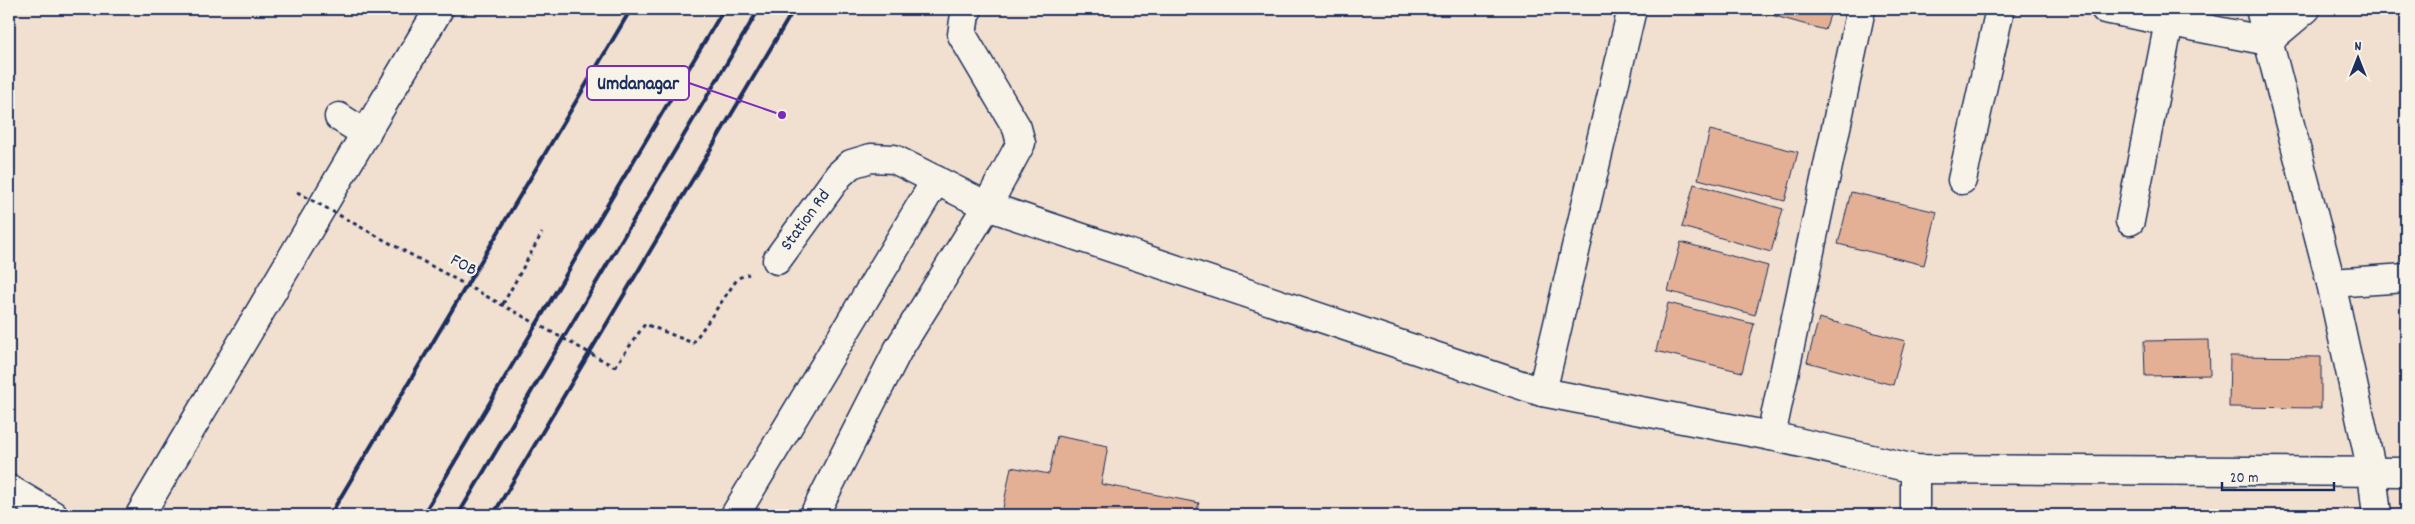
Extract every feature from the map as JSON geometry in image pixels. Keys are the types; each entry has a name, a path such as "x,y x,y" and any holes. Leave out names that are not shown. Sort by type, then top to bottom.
{"street":[{"path":"140,515 439,9"},
{"path":"814,515 898,350 988,206 1021,142 1017,128 962,35 965,14 968,9"},
{"path":"1542,392 1632,9"},
{"path":"1770,436 1861,9"},
{"path":"1962,180 2000,9"},
{"path":"2104,9 2268,41"},
{"path":"2260,9 2331,283 2372,472 2377,515"},
{"path":"2268,41 2306,9"},
{"path":"2130,221 2170,22"},
{"path":"339,117 366,134"},
{"name":"Station Rd","path":"777,260 839,175 850,164 871,158 894,159 988,206 1542,392 1770,436 1915,469 2406,472"},
{"path":"735,515 936,180"},
{"path":"2331,283 2406,278"},
{"path":"1915,469 1915,515"},
{"path":"9,490 53,515"}],"path":[{"name":"FOB","path":"297,192 615,367"},
{"path":"503,304 542,233"},
{"name":"Station Rd","path":"615,367 645,324 693,343 738,278 763,270 777,260"}],"building":[{"path":"1750,9 1832,9 1825,30"},
{"path":"1710,130 1798,152 1785,201 1698,179"},
{"path":"1694,184 1783,209 1771,252 1682,227"},
{"path":"1851,192 1937,212 1924,265 1838,244"},
{"path":"1681,242 1768,266 1755,315 1668,291"},
{"path":"1668,303 1754,324 1742,372 1656,351"},
{"path":"1819,318 1905,341 1893,385 1807,362"},
{"path":"2209,340 2210,375 2145,376 2144,341"},
{"path":"2230,356 2321,357 2321,408 2229,407"},
{"path":"1057,436 1108,446 1101,484 1199,503 1196,515 1013,515 1002,513 1011,467 1049,474"}],"railway":[{"path":"330,515 631,9"},
{"path":"423,515 724,9"},
{"path":"458,515 759,9"},
{"path":"493,515 794,9"}],"place":[{"name":"Umdanagar","path":"782,115"}]}
